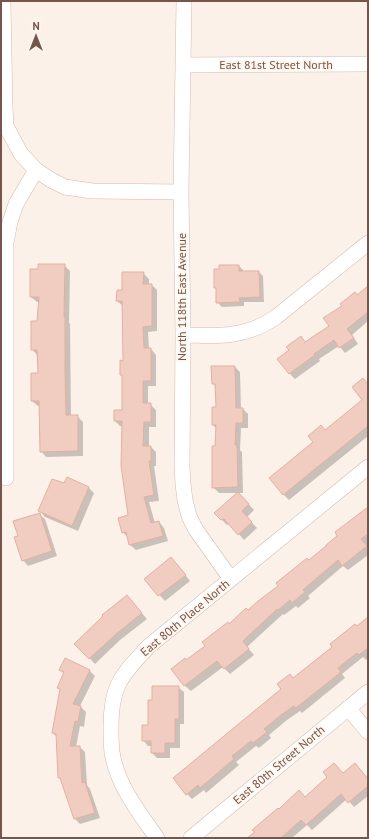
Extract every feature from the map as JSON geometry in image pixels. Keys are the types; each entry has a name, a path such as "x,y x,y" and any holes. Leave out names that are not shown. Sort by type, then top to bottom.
{"street":[{"path":"3,1 6,126 21,154 36,170 65,187 92,191 181,192"},
{"name":"North 118th East Avenue","path":"184,1 181,192 183,484 189,516 196,530 231,579"},
{"name":"East 81st Street North","path":"183,65 368,64"},
{"path":"6,478 6,242 10,222 16,204 36,170"},
{"path":"183,335 217,336 234,334 264,325 276,318 368,243"},
{"name":"East 80th Place North","path":"157,838 130,800 120,782 112,751 112,700 118,684 136,660 149,646 368,467"},
{"name":"East 80th Street North","path":"191,838 368,692"},
{"path":"348,708 368,732"}],"building":[{"path":"38,264 65,264 64,317 66,415 78,415 78,451 40,452 39,401 31,401 31,373 38,373 37,350 31,350 31,321 37,321 39,297 30,297 30,269 38,269"},
{"path":"219,265 239,265 239,271 259,271 260,297 239,298 240,302 216,303 214,269 219,269"},
{"path":"122,272 144,272 143,284 152,284 152,326 143,327 144,348 151,348 151,381 143,381 143,403 151,403 151,422 144,422 143,446 151,446 151,461 149,461 154,495 144,497 151,523 159,521 163,536 129,545 126,532 122,533 118,518 128,515 121,466 122,421 114,421 114,410 122,410 122,375 120,375 120,360 123,361 122,301 116,301 117,290 122,290"},
{"path":"368,286 368,312 347,329 354,338 339,348 334,340 289,374 277,359 289,350 286,347 301,336 305,342 329,326 323,318 342,306 340,304 355,292 357,295"},
{"path":"211,366 235,366 236,408 243,408 243,423 236,423 235,445 237,445 238,487 212,488 212,446 215,446 216,425 212,425 212,407 216,407 215,384 212,384"},
{"path":"363,378 368,384 368,426 283,495 269,478 313,442 308,436 321,425 325,430 362,400 352,387"},
{"path":"67,477 89,487 72,526 38,511 52,479 64,483"},
{"path":"238,492 249,504 242,511 252,522 238,535 224,519 221,520 214,513"},
{"path":"368,507 368,534 361,539 367,546 342,566 338,560 303,590 305,592 292,603 290,600 278,610 277,609 243,641 249,649 224,669 217,661 184,686 171,669 185,658 186,660 205,646 202,642 228,622 229,624 246,608 248,610 278,586 276,583 307,558 309,560 326,546 337,536 335,532"},
{"path":"40,513 52,551 22,561 14,537 18,536 13,521"},
{"path":"171,557 186,575 158,596 144,579"},
{"path":"127,595 142,613 89,659 74,644 103,616 102,615"},
{"path":"368,617 368,648 359,655 357,653 338,668 341,672 296,708 294,706 264,729 267,732 253,743 251,741 232,756 234,759 200,788 198,785 186,795 173,778 281,689 277,684 290,674 293,678 332,647 330,644 355,624 357,626"},
{"path":"65,658 90,670 73,704 81,706 78,722 75,721 70,746 80,746 82,783 85,782 95,813 74,819 60,778 58,778 56,734 52,733 60,689 57,688 64,672 59,670"},
{"path":"152,686 179,686 179,719 175,719 175,743 165,743 165,753 151,753 151,741 142,741 142,725 148,725 148,700 152,700"},
{"path":"334,763 343,773 355,763 368,779 368,786 348,803 341,794 306,825 301,820 281,838 247,838 255,832 252,830 278,808 279,809 299,790 305,797 327,777 323,772"}]}
